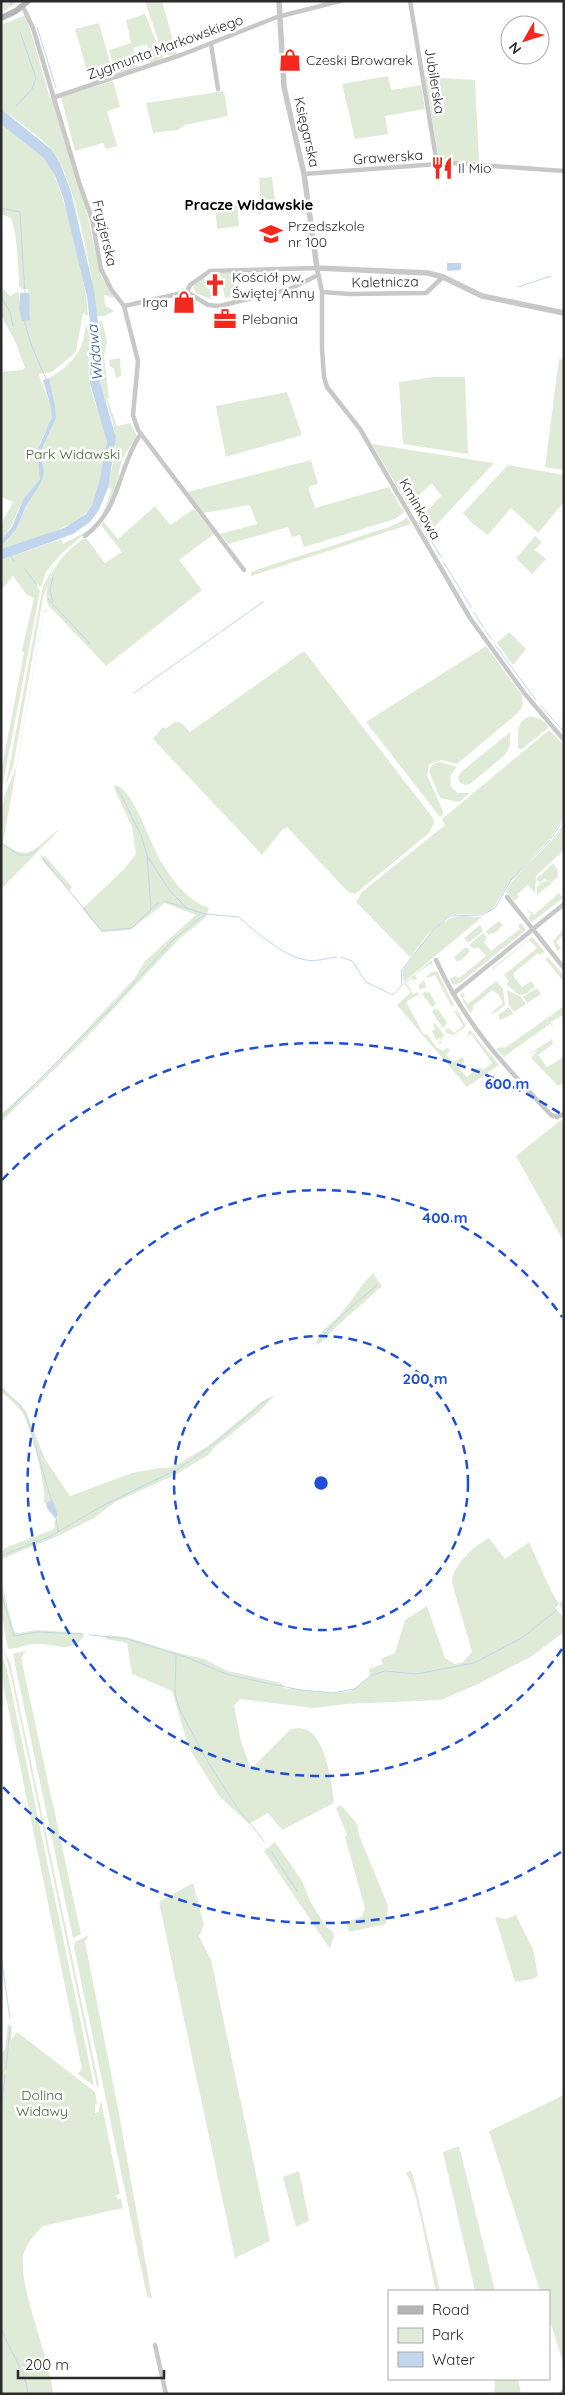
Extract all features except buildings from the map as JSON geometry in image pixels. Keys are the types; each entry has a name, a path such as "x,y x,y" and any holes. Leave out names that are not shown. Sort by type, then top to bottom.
{"main road":[{"path":"1,18 22,7 28,1"}],"street":[{"name":"Księgarska","path":"279,1 282,16 281,55 284,88 304,174 317,268"},
{"name":"Zygmunta Markowskiego","path":"55,97 211,44 282,16 340,1"},
{"name":"Jubilerska","path":"410,1 437,164"},
{"name":"Fryzjerska","path":"22,7 30,19 92,219 101,269 109,285 124,306 139,367 133,416 140,435 244,570"},
{"path":"211,44 218,90"},
{"name":"Grawerska","path":"304,174 437,164 474,164 564,171"},
{"path":"187,292 190,285 203,275 214,270 317,268 410,271 444,277 482,296 564,313"},
{"name":"Kminkowa","path":"317,268 323,292 322,349 324,377 328,387 360,430 470,618 525,694 564,740"},
{"path":"124,306 187,292 208,305 219,306 290,290 318,276"},
{"name":"Kaletnicza","path":"323,292 349,294 426,293 444,277"},
{"path":"85,536 108,512 124,464 140,435"},
{"path":"507,897 564,968"},
{"path":"453,994 564,904"},
{"path":"436,960 469,1022 491,1050 550,1114 558,1117 564,1114"},
{"path":"155,2345 166,2394"}],"green space":[{"path":"1,1 19,1 4,11"},
{"path":"145,1 162,1 177,55 168,55 161,49"},
{"path":"145,14 163,58 151,64 147,44 133,48 138,69 116,75 109,50 131,43 126,20"},
{"path":"26,15 50,98 52,97 85,204 101,276 115,298 104,295 105,305 114,311 105,316 97,316 82,229 61,164 48,145 1,109 1,25"},
{"path":"99,23 114,77 91,84 75,29"},
{"path":"388,76 391,90 421,85 425,109 385,116 388,134 355,139 342,84"},
{"path":"425,77 475,80 479,162 439,161"},
{"path":"113,81 120,107 107,111 117,146 106,149 103,143 75,151 61,97"},
{"path":"224,91 228,116 185,125 178,130 153,133 146,103"},
{"path":"1,124 36,150 46,160 53,173 67,212 79,260 88,316 83,313 76,352 52,372 39,374 52,412 50,424 39,446 38,457 41,474 37,484 24,500 8,531 1,540 1,524 13,502 1,497 1,372 25,368 16,343 1,315 1,287 10,296 19,291 19,308 30,320 28,289 22,289 19,286 15,235 11,218 1,214"},
{"path":"272,177 275,200 261,202 259,178"},
{"path":"237,203 239,226 217,229 215,206"},
{"path":"220,273 235,273 237,297 225,298"},
{"path":"204,276 213,300 196,293 192,285"},
{"path":"102,321 107,341 104,357 109,398 107,398 117,426 130,423 137,436 122,460 111,503 102,515 112,489 108,488 107,485 113,465 115,439 112,420 100,380 98,322"},
{"name":"Park Widawski","path":"85,327 89,327 90,384 107,443 102,477 95,499 85,514 76,521 45,535 1,549 1,546 16,530 26,506 41,483 44,473 41,451 52,427 55,405 49,378 63,369 79,351"},
{"path":"120,358 121,376 116,378 109,360"},
{"path":"559,359 564,360 564,470 545,467"},
{"path":"434,377 465,377 468,454 403,444 399,382"},
{"path":"287,392 302,435 226,457 216,406"},
{"path":"372,444 494,463 428,534 418,520 441,496 432,483 408,505"},
{"path":"311,460 318,484 308,487 315,508 389,487 404,512 395,519 304,547 300,535 292,537 288,527 228,544 220,534 257,524 250,505 203,513 187,492"},
{"path":"508,465 564,475 564,502 538,533 511,508 488,535 473,524 463,513"},
{"path":"155,506 170,525 194,509 214,534 179,560 202,590 106,666 48,605 47,586 55,567 61,559 83,539 87,539 105,563 122,552 101,525 103,521 118,539"},
{"path":"407,517 411,524 251,576 251,572 385,528"},
{"path":"89,530 61,554 46,572 41,587 38,584 37,586 40,591 1,794 1,772 24,653 22,650 34,598 26,594 13,576 1,590 1,560 61,539 63,544"},
{"path":"535,536 542,542 535,550 546,559 532,574 516,558"},
{"path":"53,568 43,598 13,767 6,785 43,586"},
{"path":"46,609 53,614 47,610 44,613 3,843 16,851 25,853 36,848 60,829 1,889 1,815 5,794 16,768 44,611"},
{"path":"509,632 526,649 513,665 497,643"},
{"path":"486,646 522,695 523,704 520,711 457,764 441,760 429,764 427,775 443,811 440,817 366,722"},
{"path":"304,651 433,818 434,823 429,833 355,894 348,892 287,827 282,830 262,855 153,739 163,727 165,729 175,722 181,723 190,732"},
{"path":"531,716 543,720 549,727 522,749 518,749 518,729 522,721"},
{"path":"549,730 564,745 564,817 551,837 511,880 492,910 482,914 450,915 429,933 410,957 356,902 362,892 445,825 442,819"},
{"path":"510,732 510,746 506,754 470,784 460,783 458,777 461,772"},
{"path":"439,762 457,767 450,776 451,787 458,793 470,793 459,802 440,798 429,771 432,765"},
{"path":"115,785 129,796 142,819 158,855 171,876 188,896 209,908 206,917 178,940 84,1040 1,1122 1,1114 44,1075 134,979 145,961 196,915 165,903 130,930 102,932 82,909 124,869 136,854 132,827 114,788"},
{"path":"564,822 564,850 536,876 535,893 528,885 517,894 519,897 514,901 506,891 512,881 551,840"},
{"path":"45,856 72,887 69,891 41,859"},
{"path":"553,863 558,870 557,878 552,882 544,879 540,883 536,879"},
{"path":"549,881 552,883 537,895 537,887 542,882"},
{"path":"559,893 563,898 532,922 528,918 531,915 526,907 534,915"},
{"path":"461,916 482,917 404,982 402,971 427,937 443,922"},
{"path":"499,921 503,925 496,932 488,935 486,931"},
{"path":"521,923 526,930 460,983 453,985 450,979 455,976 459,978 486,956 478,947 474,949 469,945 483,933 487,938 484,942 491,951 520,929 518,926"},
{"path":"480,925 483,931 468,943 464,938"},
{"path":"564,929 564,934 556,942 561,948 557,951 553,941"},
{"path":"532,937 545,952 540,955 538,953 514,973 514,977 522,987 531,981 535,986 526,994 519,995 506,984 509,981 504,975 537,948 529,940 494,968 495,971 492,968"},
{"path":"466,947 470,950 468,954 456,961 454,957"},
{"path":"548,957 564,976 564,982 545,959"},
{"path":"432,960 433,967 431,964 428,965 429,968 427,966 415,975 417,978 414,981 412,978 406,983 413,994 417,992 421,999 417,995 406,1002 424,1035 427,1034 436,1047 443,1051 448,1048 450,1051 446,1054 452,1063 462,1057 465,1061 458,1067 467,1077 474,1071 469,1063 475,1070 480,1067 483,1070 492,1063 471,1034 467,1036 469,1031 499,1065 467,1087 397,1005 411,992 404,983"},
{"path":"437,971 454,1005 452,1007 435,975 425,979 431,972"},
{"path":"424,979 426,987 420,990 418,986"},
{"path":"496,981 503,989 505,1005 495,1013 491,1013 503,1003 498,994 492,990 473,1006 473,1010 470,1013 460,995 463,992 465,996 463,998 468,1004"},
{"path":"537,988 541,994 527,1003 523,997"},
{"path":"507,990 521,997 526,1004 514,1012 509,1005"},
{"path":"425,991 426,993 429,991 436,1004 432,1007 422,994"},
{"path":"564,1006 564,1015 558,1018 560,1021 557,1018 551,1022 553,1026 550,1024 505,1056 507,1059 496,1049 505,1048"},
{"path":"509,1007 513,1014 500,1020 498,1015"},
{"path":"435,1008 436,1010 438,1009 447,1023 443,1028 432,1012"},
{"path":"457,1010 466,1026 454,1035 446,1033 445,1030 449,1028 454,1033 463,1026 454,1011"},
{"path":"435,1023 445,1036 440,1040 439,1038 436,1040 432,1031 435,1029 433,1024"},
{"path":"552,1039 553,1044 538,1055 547,1067 564,1057 564,1083 558,1086 531,1058 537,1051 529,1054"},
{"path":"561,1120 564,1126 564,1242 516,1156"},
{"path":"373,1273 382,1286 317,1345 321,1333 343,1312"},
{"path":"1,1386 26,1411 45,1459 70,1496 132,1473 169,1468 178,1464 208,1446 261,1402 275,1395 259,1412 216,1446 207,1456 173,1476 115,1502 94,1518 56,1537 1,1559 1,1553 5,1548 52,1530 55,1527 54,1522 58,1516 49,1501 44,1502 43,1482 25,1418 17,1406 1,1392"},
{"path":"489,1538 505,1559 529,1542 551,1591 559,1604 555,1608 564,1617 564,1632 532,1656 478,1684 441,1700 346,1704 314,1708 240,1699 234,1706 241,1741 251,1769 291,1729 295,1728 305,1729 314,1735 327,1763 334,1803 282,1830 268,1813 249,1824 219,1796 189,1748 172,1691 132,1674 127,1643 106,1639 106,1635 126,1637 204,1659 228,1671 281,1683 284,1688 336,1693 351,1691 370,1677 369,1669 383,1664 381,1659 395,1653 405,1620 427,1606 445,1658 455,1664 463,1662 472,1652 452,1583 453,1576 465,1557"},
{"path":"1,1581 14,1631 18,1633 37,1630 83,1633 84,1636 79,1642 66,1647 32,1644 8,1649 1,1611"},
{"path":"564,1599 564,1613 559,1604"},
{"path":"3,1649 10,1662 99,2085 97,2087 10,1671"},
{"path":"26,1651 21,1658 81,1934 73,1938 13,1655"},
{"path":"1,1652 7,1670 94,2086 78,2074 82,2069 1,1673"},
{"path":"341,1805 357,1824 359,1835 388,1906 386,1924 349,1932 346,1922 361,1917 365,1909 345,1837 347,1835 336,1808"},
{"path":"275,1842 302,1881 310,1901 326,1927 332,1931 334,1935 330,1949 264,1851"},
{"path":"193,1883 204,1925 199,1936 211,1960 270,2241 235,2258 159,1902"},
{"path":"516,1915 533,1949 538,1976 533,1979 515,1982 495,1917 506,1919"},
{"path":"89,1935 85,1942 118,2108 152,2299 147,2296 74,1947 75,1942"},
{"name":"Dolina Widawy","path":"8,2024 12,2027 11,2040 17,2032 95,2092 97,2103 95,2105 95,2113 98,2113 101,2101 120,2194 116,2195 117,2199 121,2199 123,2208 43,2226 25,2250 23,2262 24,2279 51,2379 53,2394 1,2394 1,2054 5,2049"},
{"path":"564,2095 564,2365 550,2321 550,2290 540,2290 489,2131"},
{"path":"459,2146 495,2290 475,2290 443,2152"},
{"path":"411,2170 440,2290 436,2290 415,2195 406,2173"},
{"path":"299,2171 309,2221 296,2227 283,2177"},
{"path":"495,2380 518,2380 521,2394 494,2394"}],"water":[{"name":"Widawa","path":"1,109 52,150 60,163 71,192 94,290 101,346 100,382 116,438 108,488 99,510 90,522 73,534 1,560 1,549 64,528 86,514 92,505 99,483 107,442 90,383 90,323 87,297 63,197 55,176 44,158 1,124"},
{"path":"447,263 461,263 461,270 447,271"},
{"path":"20,293 29,293 30,320 22,321 19,308"},
{"path":"49,378 56,418 41,451 44,473 41,483 26,506 16,530 1,546 1,540 12,527 23,500 40,479 37,451 52,417 43,380"},
{"path":"53,1501 58,1516 55,1518 47,1508 46,1503"}],"waterway":[{"path":"37,27 56,88"},
{"path":"16,106 32,89 36,78 20,32"},
{"path":"1,208 20,212 25,294"},
{"path":"518,287 551,276"},
{"path":"1,297 10,312 13,326"},
{"path":"24,320 31,344 46,379"},
{"path":"418,521 427,535"},
{"path":"430,539 442,558"},
{"path":"10,555 14,561"},
{"path":"444,563 471,607"},
{"path":"24,568 36,584"},
{"path":"53,577 50,590 53,602"},
{"path":"48,599 90,644"},
{"path":"134,693 263,602"},
{"path":"474,612 483,627"},
{"path":"485,630 492,640"},
{"path":"495,645 536,700"},
{"path":"541,706 564,732"},
{"path":"117,787 141,835 147,855 151,909"},
{"path":"341,957 352,961 366,982 393,995 402,985 401,971 433,930 450,916 482,915 495,908 511,880 550,840 564,819"},
{"path":"1,844 20,855 30,855 37,850"},
{"path":"41,856 102,931 132,928 158,903"},
{"path":"147,856 170,891 189,910"},
{"path":"164,901 205,914 239,917 270,943 298,958 314,961 337,957"},
{"path":"1,1118 116,1003 173,940 205,914"},
{"path":"316,1343 341,1316 377,1285"},
{"path":"1,1388 21,1406 26,1414 52,1502"},
{"path":"1,1556 51,1536 102,1506 178,1469 214,1444 268,1399"},
{"path":"56,1516 58,1532"},
{"path":"1,1593 14,1636 38,1632 81,1634"},
{"path":"90,1635 127,1639 186,1657 226,1674 301,1690 333,1693 354,1689 372,1675 385,1671 416,1674 474,1663 520,1639 557,1610"},
{"path":"176,1655 175,1693 179,1708 206,1759 238,1809 264,1841"},
{"path":"271,1851 297,1891"},
{"path":"1,1955 10,2019"},
{"path":"6,2069 10,2027"},
{"path":"1,2113 5,2075"},
{"path":"1,2327 24,2377 28,2394"}],"place":[{"name":"Czeski Browarek","path":"290,60"},
{"name":"Il Mio","path":"442,168"},
{"name":"Przedszkole nr 100","path":"271,234"},
{"name":"Kościół pw. Świętej Anny","path":"215,285"},
{"name":"Irga","path":"184,302"},
{"name":"Plebania","path":"225,319"}],"district":[{"name":"Pracze Widawskie","path":"249,205"}]}
